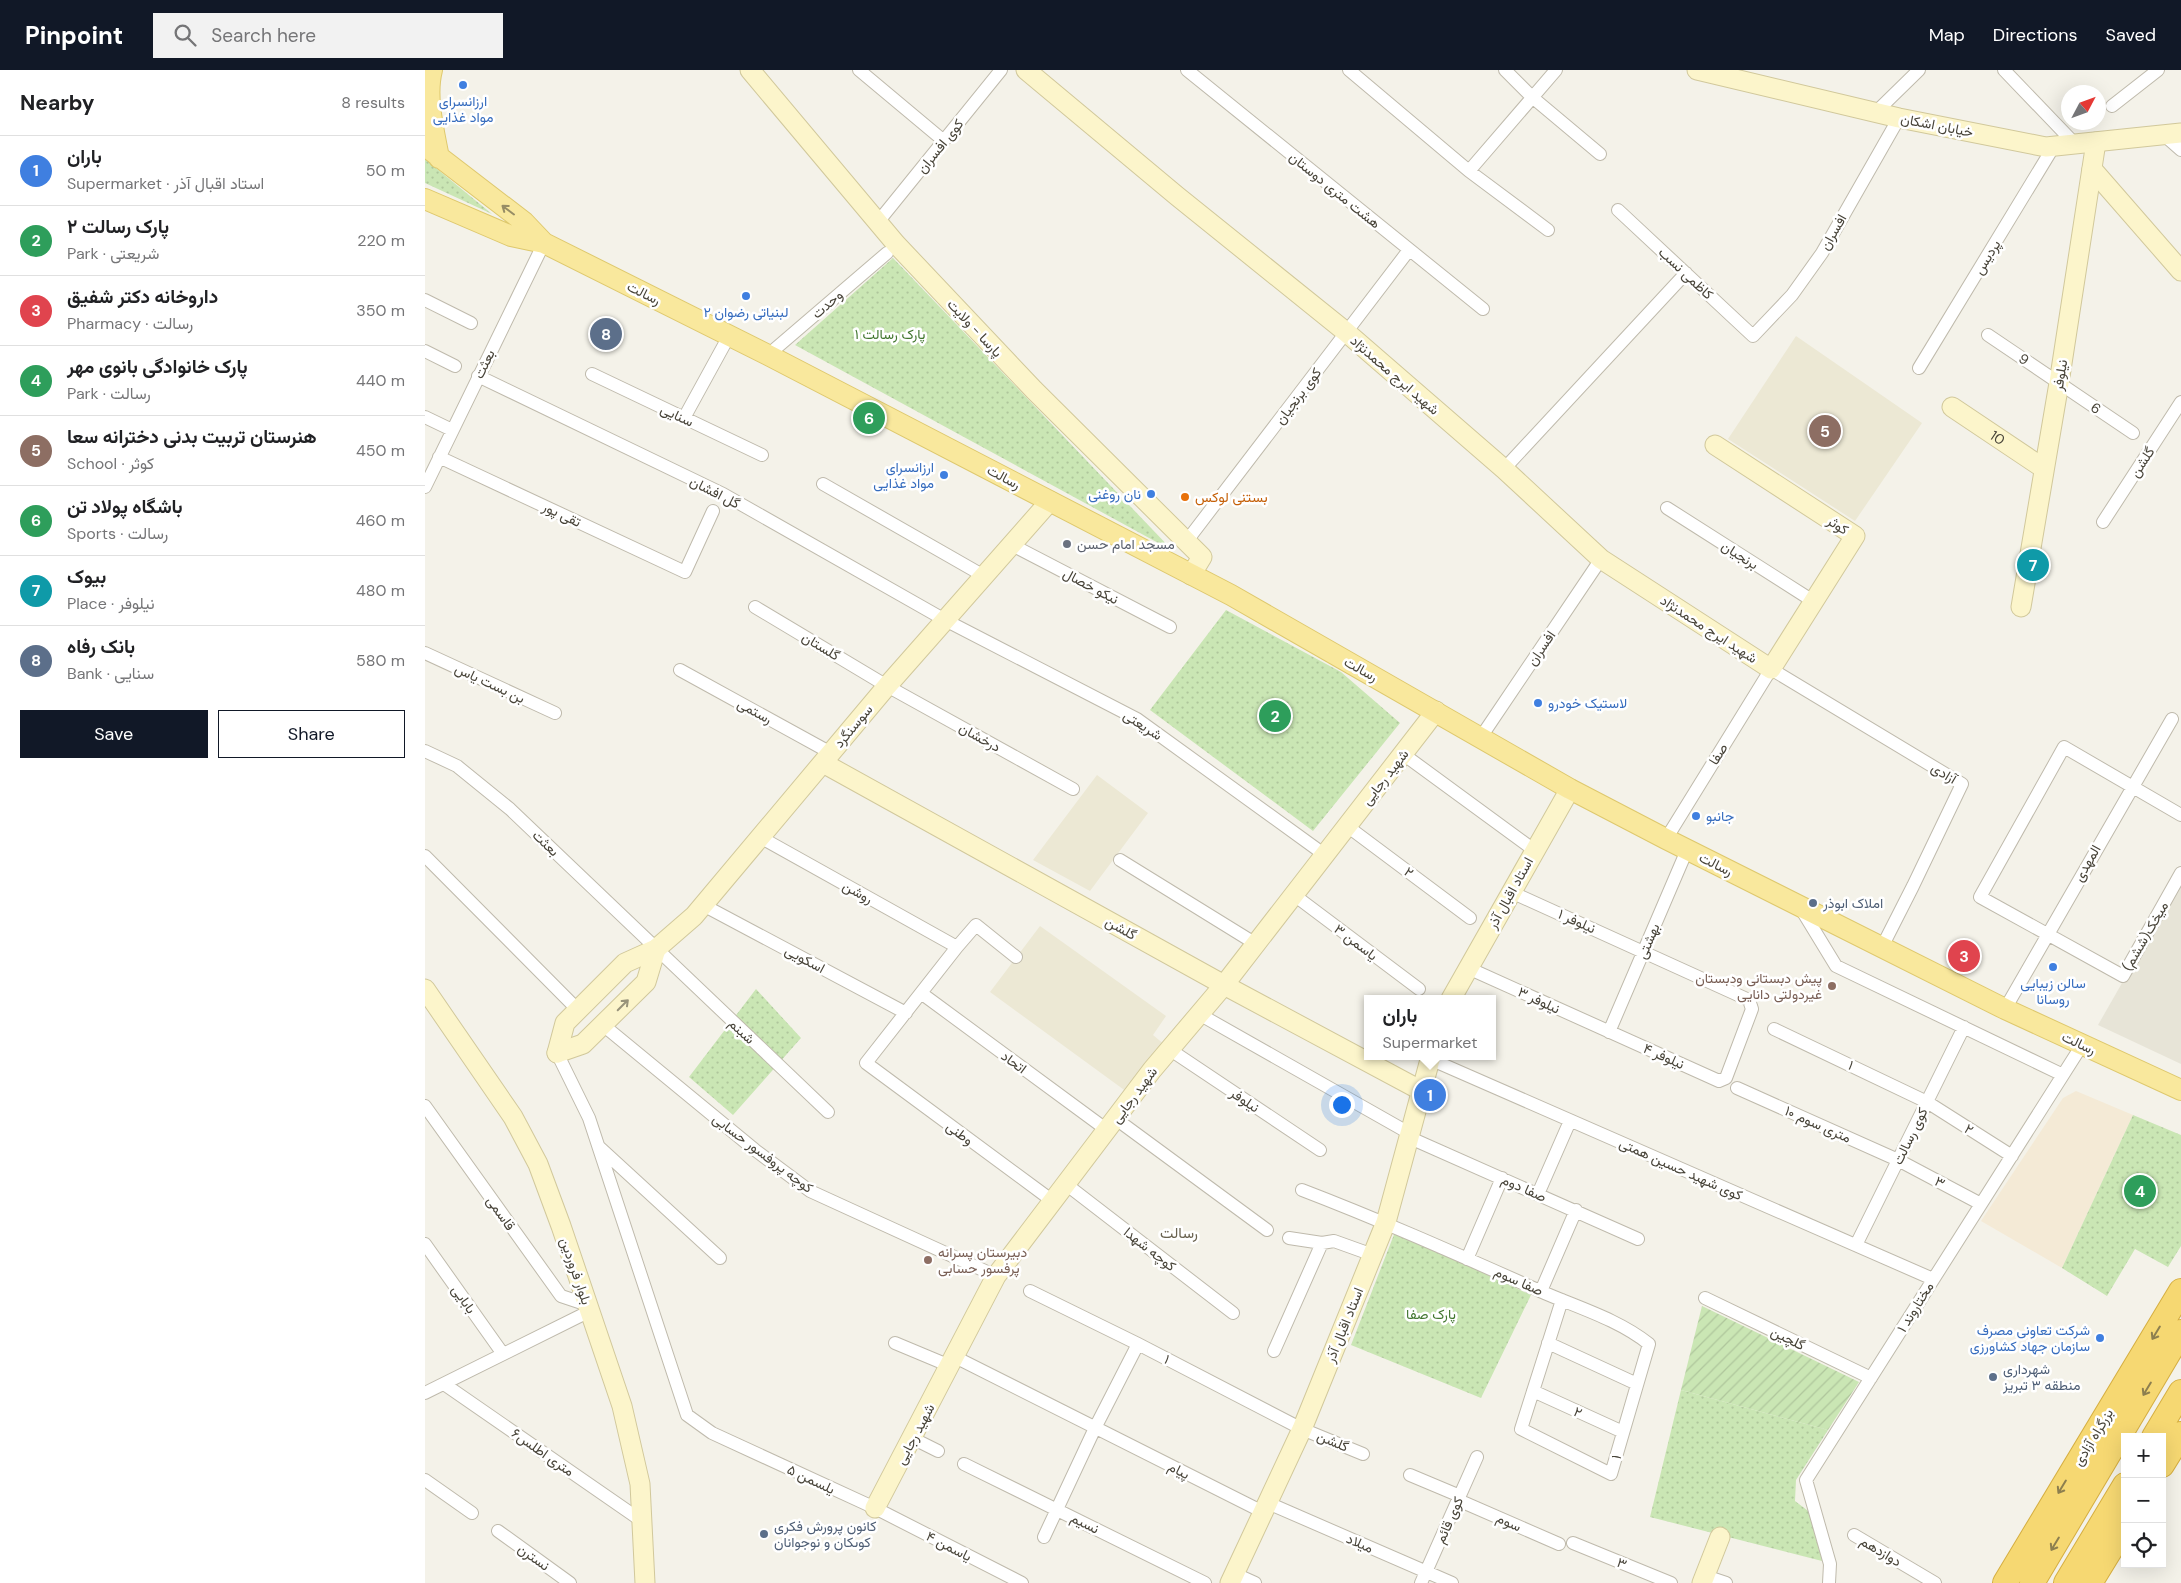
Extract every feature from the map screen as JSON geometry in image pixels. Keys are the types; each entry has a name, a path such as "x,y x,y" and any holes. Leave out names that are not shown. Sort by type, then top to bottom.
{"highway":[{"name":"بزرگراه آزادی","path":"2005,1583 2181,1291"},
{"name":"بزرگراه آزادی","path":"2032,1583 2181,1332"},
{"path":"2156,1433 2181,1392"},
{"path":"2166,1458 2181,1434"},
{"path":"2065,1583 2121,1492"},
{"path":"2090,1583 2121,1533"}],"main road":[{"path":"432,70 429,77 429,104 432,152"},
{"name":"رسالت","path":"432,152 524,222 544,243"},
{"name":"رسالت","path":"425,199 511,236 544,243 768,355 1191,575 1436,711 1570,789 1687,850 2005,1009 2181,1090"}],"street":[{"name":"پارسا - ولایت","path":"750,70 878,222 1034,390 1202,557 1191,575"},
{"path":"859,70 944,141"},
{"name":"کوی افسران","path":"878,222 1001,70"},
{"name":"شهید ایرج محمدنژاد","path":"1026,70 1177,196 1346,332 1504,469 1601,559 1771,669"},
{"name":"هشت متری دوستان","path":"1187,70 1483,309"},
{"path":"1349,70 1469,171 1548,230"},
{"path":"1505,70 1532,97 1600,154"},
{"path":"1469,171 1556,70"},
{"name":"خیابان اشکان","path":"1697,70 1899,118 2046,147 2172,134"},
{"path":"1875,112 1919,70"},
{"path":"2003,70 2075,144"},
{"path":"2112,106 2158,70"},
{"name":"افسران","path":"1753,336 1792,295 1822,253 1899,118"},
{"path":"2172,134 2181,150"},
{"name":"نیلوفر","path":"2021,607 2043,468 2059,383 2096,142"},
{"name":"پردیس","path":"1919,368 2054,146"},
{"path":"2092,169 2181,271"},
{"name":"کاظمی نسب","path":"1618,210 1753,336"},
{"name":"بعثت","path":"425,487 428,470 439,457 544,243"},
{"name":"کوی برنجیان","path":"1186,542 1409,250"},
{"name":"وحدت","path":"768,355 887,253"},
{"path":"1504,469 1686,273"},
{"path":"425,300 471,323"},
{"name":"9","path":"1988,335 2059,383"},
{"path":"684,418 729,336"},
{"path":"425,351 455,366"},
{"name":"سنایی","path":"592,374 762,455"},
{"name":"گل افشان","path":"478,376 723,494 945,620"},
{"name":"6","path":"2059,383 2133,433"},
{"name":"گلشن","path":"2103,522 2181,402"},
{"name":"10","path":"1953,407 2043,468"},
{"path":"425,417 452,430"},
{"name":"کوثر","path":"1715,445 1855,536 1771,669"},
{"name":"تقی پور","path":"439,457 685,572 713,511"},
{"path":"823,484 984,576"},
{"name":"سوسنگرد","path":"557,1053 565,1023 625,963 656,950 694,916 887,686 1050,501"},
{"name":"برنجیان","path":"1667,508 1813,602"},
{"name":"نیکو خصال","path":"1012,544 1170,627"},
{"name":"افسران","path":"1481,737 1601,559"},
{"name":"گلستان","path":"755,607 887,686"},
{"name":"شریعتی","path":"945,620 1137,719 1325,855"},
{"name":"بن بست یاس","path":"425,653 555,713"},
{"name":"صفا","path":"1666,839 1771,669"},
{"name":"آزادی","path":"1771,669 1962,784 1882,947"},
{"name":"رستمی","path":"679,670 827,758"},
{"name":"درخشان","path":"887,686 1073,789"},
{"name":"شهید رجایی","path":"875,1508 996,1276 1169,1049 1224,985 1436,711"},
{"name":"المهدی","path":"2005,1009 2172,719"},
{"path":"2047,934 1980,896 2064,748 2181,815"},
{"name":"بعثت","path":"425,751 457,766 510,809 656,950"},
{"path":"1403,754 1534,850"},
{"name":"گلشن","path":"827,758 1224,985 1420,1090"},
{"name":"استاد اقبال آذر","path":"1453,995 1570,789"},
{"name":"۲","path":"1347,826 1470,918"},
{"name":"روشن","path":"760,837 957,947"},
{"name":"بهشتی","path":"1609,1032 1687,850"},
{"path":"425,856 578,1010"},
{"path":"1120,860 1256,944"},
{"name":"میخک(ششم)","path":"2047,934 2123,976 2181,874"},
{"name":"نیلوفر ۱","path":"1511,892 1749,1000 1752,1009 1726,1078 1719,1081"},
{"name":"یاسمن ۳","path":"1294,895 1419,989"},
{"name":"اسکویی","path":"703,905 906,1013"},
{"path":"1800,907 1837,966 2063,1075"},
{"path":"906,1013 957,947 976,926 1016,957"},
{"path":"557,1053 583,1044 646,982 656,950"},
{"name":"شبنم","path":"656,950 828,1112"},
{"name":"نیلوفر ۳","path":"1469,968 1609,1032"},
{"name":"بلوار فروردین","path":"425,989 513,1117 538,1164 622,1406 640,1484 645,1583"},
{"name":"اتحاد","path":"921,993 1267,1230"},
{"name":"وطنی","path":"906,1013 866,1063 1053,1202"},
{"name":"صفا دوم","path":"1199,1014 1409,1135 1639,1239"},
{"name":"کوچه پروفسور حسابی","path":"603,1025 755,1150 810,1191 996,1276"},
{"name":"کوی رسالت","path":"1856,1245 1964,1028"},
{"name":"۱","path":"1774,1029 1927,1102"},
{"name":"نیلوفر ۴","path":"1609,1032 1719,1081"},
{"name":"مختاروند ۱","path":"1829,1583 1830,1564 1806,1480 2082,1045"},
{"name":"نیلوفر","path":"1169,1049 1320,1150"},
{"name":"یلسمن ۵","path":"557,1053 589,1118 687,1415 712,1433 875,1508"},
{"name":"استاد اقبال آذر","path":"1232,1578 1302,1429 1386,1222 1429,1060"},
{"name":"کوی شهید حسین همتی","path":"1434,1060 1933,1279"},
{"name":"۱۰ متری سوم","path":"1737,1088 1898,1160"},
{"name":"۲","path":"1927,1102 2011,1156"},
{"name":"قاسمی","path":"425,1106 561,1296 589,1308"},
{"path":"1538,1194 1570,1121"},
{"path":"597,1146 720,1258"},
{"name":"۳","path":"1898,1160 1981,1204"},
{"path":"1467,1258 1502,1178"},
{"name":"کوچه شهدا","path":"1067,1185 1233,1312"},
{"name":"صفا سوم","path":"1302,1190 1386,1222 1562,1300 1634,1332 1649,1344"},
{"path":"1541,1291 1575,1210"},
{"path":"1289,1238 1322,1244 1334,1241 1373,1255"},
{"name":"بابایی","path":"425,1244 503,1354"},
{"path":"1274,1351 1322,1244"},
{"name":"۱","path":"1030,1291 1138,1344 1302,1429"},
{"name":"گلچین","path":"1705,1298 1871,1378"},
{"path":"1533,1391 1562,1300"},
{"path":"425,1393 589,1308"},
{"name":"پیام","path":"895,1343 952,1362 1266,1507"},
{"path":"1548,1343 1637,1384"},
{"path":"1044,1537 1095,1428 1138,1344"},
{"name":"۱","path":"1533,1391 1521,1429 1611,1474 1649,1344"},
{"name":"۶متری اطلس","path":"443,1384 642,1521"},
{"name":"۲","path":"1533,1391 1623,1432"},
{"name":"گلشن","path":"1302,1429 1363,1454"},
{"path":"912,1438 938,1452"},
{"name":"کوی قائم","path":"1424,1578 1477,1457"},
{"name":"نسیم","path":"964,1464 1205,1583"},
{"path":"1410,1475 1459,1498"},
{"path":"425,1480 472,1513"},
{"name":"سوم","path":"1459,1498 1559,1544"},
{"name":"میلاد","path":"1266,1507 1424,1578 1453,1583"},
{"name":"یاسمن ۴","path":"875,1508 1022,1583"},
{"name":"نسترن","path":"498,1532 570,1583"},
{"name":"دوازدهم","path":"1854,1535 1935,1583"},
{"path":"1720,1538 1704,1579 1725,1583"},
{"name":"۳","path":"1573,1543 1671,1583"},
{"path":"1232,1578 1255,1583"}],"shaded area":[{"path":"1796,336 1922,423 1855,521 1728,439"},
{"path":"1097,775 1148,813 1090,891 1033,860"},
{"path":"2181,880 2181,1064 2098,1025"},
{"path":"1040,926 1166,1016 1153,1035 1165,1045 1127,1092 990,992"},
{"path":"2076,1091 2133,1115 2062,1268 1981,1221 2063,1098"}],"green space":[{"path":"425,159 492,214 425,183"},
{"name":"پارک رسالت ۱","path":"893,258 1173,551 795,345"},
{"path":"1226,610 1341,672 1400,723 1313,831 1150,710"},
{"path":"756,989 801,1038 733,1115 689,1077"},
{"path":"2133,1115 2181,1135 2181,1246 2168,1267 2135,1249 2107,1296 2062,1268"},
{"name":"پارک صفا","path":"1395,1232 1531,1295 1481,1398 1351,1345"},
{"path":"1702,1306 1859,1382 1828,1430 1681,1390"},
{"path":"1681,1390 1828,1430 1796,1480 1795,1501 1824,1523 1822,1561 1650,1517"}],"place":[{"name":"ارزانسرای مواد غذایی","path":"463,85"},
{"name":"لبنیاتی رضوان ۲","path":"746,296"},
{"name":"بانک رفاه","path":"606,334"},
{"name":"باشگاه پولاد تن","path":"869,418"},
{"name":"هنرستان تربیت بدنی دخترانه سعا","path":"1825,431"},
{"name":"ارزانسراى مواد غذایى","path":"944,475"},
{"name":"نان روغنی","path":"1151,494"},
{"name":"بستنی لوکس","path":"1185,497"},
{"name":"مسجد امام حسن","path":"1067,544"},
{"name":"بیوک","path":"2033,565"},
{"name":"لاستیک خودرو","path":"1538,703"},
{"name":"پارک رسالت ۲","path":"1275,716"},
{"name":"جانبو","path":"1696,816"},
{"name":"املاک ابوذر","path":"1813,903"},
{"name":"داروخانه دکتر شفیق","path":"1964,956"},
{"name":"سالن زیبایی روسانا","path":"2053,967"},
{"name":"پیش دبستانی ودبستان غیردولتی دانایی","path":"1832,986"},
{"name":"باران","path":"1430,1095"},
{"name":"پارک خانوادگی بانوی مهر","path":"2140,1191"},
{"name":"دبیرستان پسرانه پرفسور حسابی","path":"928,1260"},
{"name":"شرکت تعاونی مصرف سازمان جهاد کشاورزی","path":"2100,1338"},
{"name":"شهرداری منطقه ۳ تبریز","path":"1993,1377"},
{"name":"کانون پرورش فکرى کوىکان و نوجوانان","path":"764,1534"}],"district":[{"name":"رسالت","path":"1179,1233"}]}
